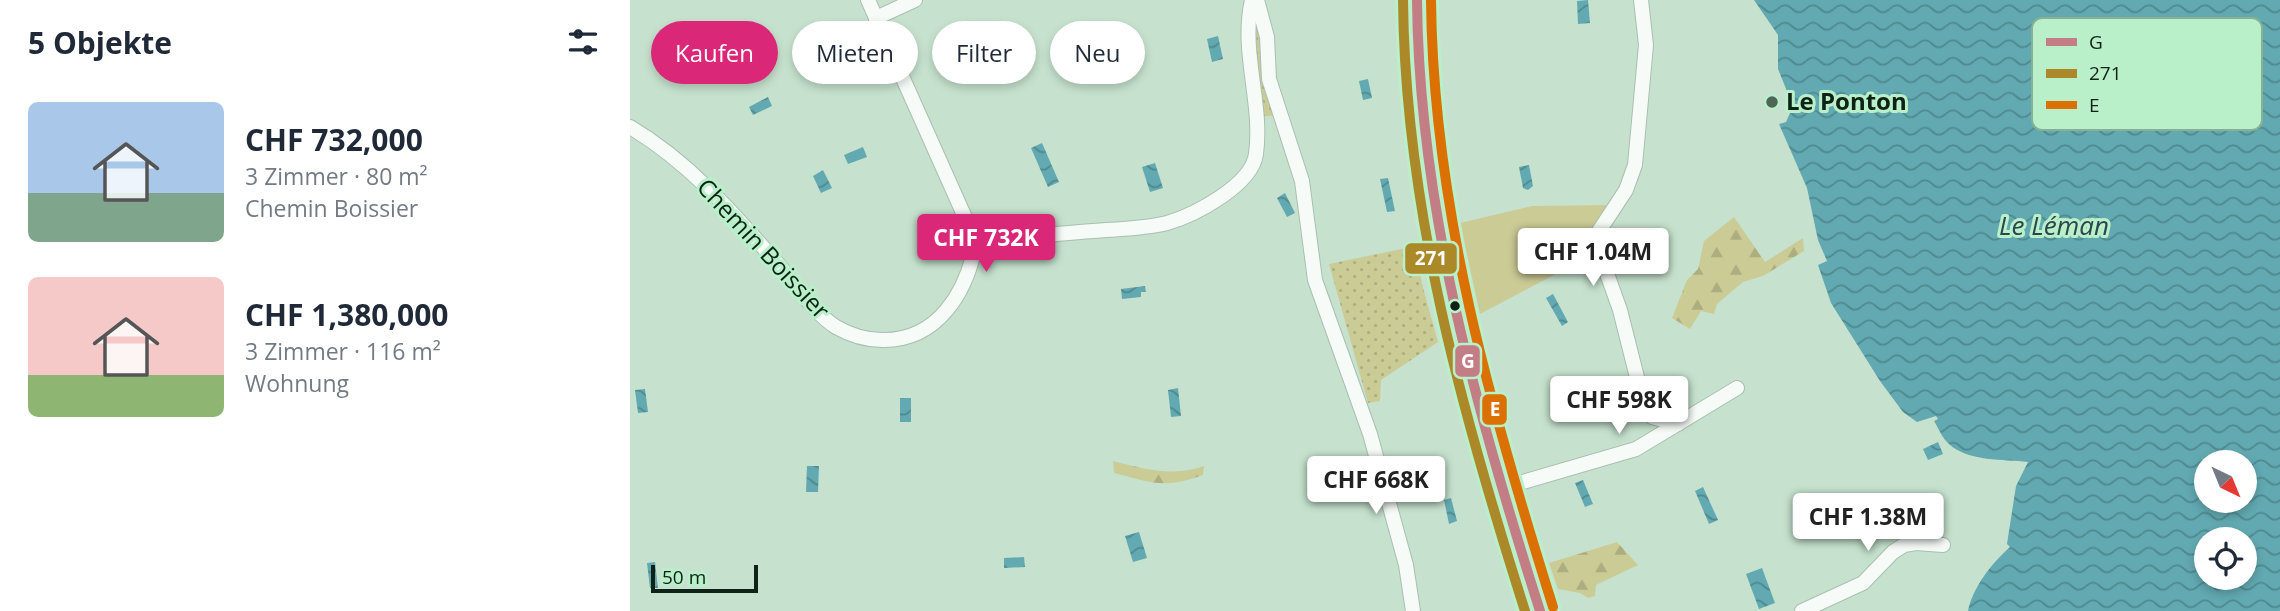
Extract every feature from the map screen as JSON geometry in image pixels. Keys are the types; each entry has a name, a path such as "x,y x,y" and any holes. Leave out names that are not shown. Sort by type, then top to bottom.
{"main road":[{"path":"1417,0 1420,108 1433,203 1454,306 1502,488 1540,611"}],"street":[{"path":"868,0 976,242 1138,228 1165,223 1195,212 1243,180 1255,162 1257,138 1248,34 1254,0"},
{"path":"876,18 915,0"},
{"path":"1254,0 1267,37 1269,79 1301,181 1315,280 1370,434 1403,552 1413,611"},
{"path":"1641,0 1646,45 1635,165 1626,190 1595,240 1620,310 1644,405 1652,416 1678,424"},
{"name":"Chemin Boissier","path":"630,127 658,144 694,173 818,311 835,326 855,336 873,340 895,340 921,332 935,323 958,295 976,242"},
{"path":"1502,488 1636,449 1737,388"},
{"path":"1802,611 1863,583 1893,552 1904,545 1943,545"}],"green space":[{"path":"1255,24 1259,26 1275,115 1261,117 1254,30"},
{"path":"1612,205 1590,241 1592,255 1480,314 1460,223 1532,206"},
{"path":"1734,217 1765,262 1803,238 1804,251 1763,276 1743,282 1717,304 1714,314 1701,311 1690,329 1672,318 1687,280 1698,269 1704,241"},
{"path":"1416,246 1422,284 1438,342 1381,380 1380,401 1368,403 1329,264"},
{"path":"1113,461 1170,471 1204,466 1203,475 1178,482 1158,483 1114,473"},
{"path":"1617,542 1638,565 1596,585 1595,596 1588,598 1580,593 1558,589 1549,563"}],"water":[{"path":"1588,0 1590,23 1578,24 1577,1"},
{"name":"Le Léman","path":"1754,0 2280,0 2280,611 1968,611 1984,576 2010,547 2007,544 2016,486 2028,462 1987,459 1957,450 1944,439 1934,421 1938,419 1936,416 1917,422 1903,412 1880,381 1831,303 1818,265 1827,261 1818,240 1807,188 1779,124 1786,122 1793,106 1778,69 1778,35"},
{"path":"1218,36 1223,59 1212,62 1207,39"},
{"path":"1368,79 1372,98 1363,100 1359,81"},
{"path":"768,97 772,106 753,115 749,107"},
{"path":"1042,143 1059,182 1048,187 1031,148"},
{"path":"863,147 867,157 848,164 844,155"},
{"path":"1155,163 1163,188 1150,192 1142,167"},
{"path":"1529,165 1533,186 1528,190 1523,188 1519,167"},
{"path":"823,170 832,188 821,193 813,176"},
{"path":"1388,178 1395,211 1387,212 1380,179"},
{"path":"1285,193 1295,213 1287,217 1277,198"},
{"path":"1145,286 1146,292 1141,292 1141,297 1122,299 1121,289"},
{"path":"1553,294 1568,322 1562,326 1546,298"},
{"path":"1178,388 1181,416 1171,417 1168,390"},
{"path":"645,389 648,412 638,413 635,390"},
{"path":"900,398 911,398 911,422 900,422"},
{"path":"1938,442 1943,454 1928,460 1923,449"},
{"path":"807,466 819,466 818,492 806,492"},
{"path":"1583,480 1593,504 1585,507 1575,483"},
{"path":"1703,487 1718,520 1709,524 1695,491"},
{"path":"1451,498 1457,521 1449,524 1444,500"},
{"path":"1842,510 1869,516 1866,528 1839,522"},
{"path":"1139,532 1147,558 1133,562 1125,536"},
{"path":"1024,557 1025,567 1004,568 1004,558"},
{"path":"655,562 658,588 650,588 647,563"},
{"path":"1762,568 1775,603 1759,609 1746,574"}],"transit line":[{"name":"271","path":"1403,0 1406,78 1414,156 1441,310 1459,386 1525,611"},
{"name":"G","path":"1417,0 1420,78 1440,233 1474,386 1540,611"},
{"name":"E","path":"1431,0 1434,78 1454,232 1488,383 1553,607"}],"place":[{"name":"Le Ponton","path":"1772,102"}]}
